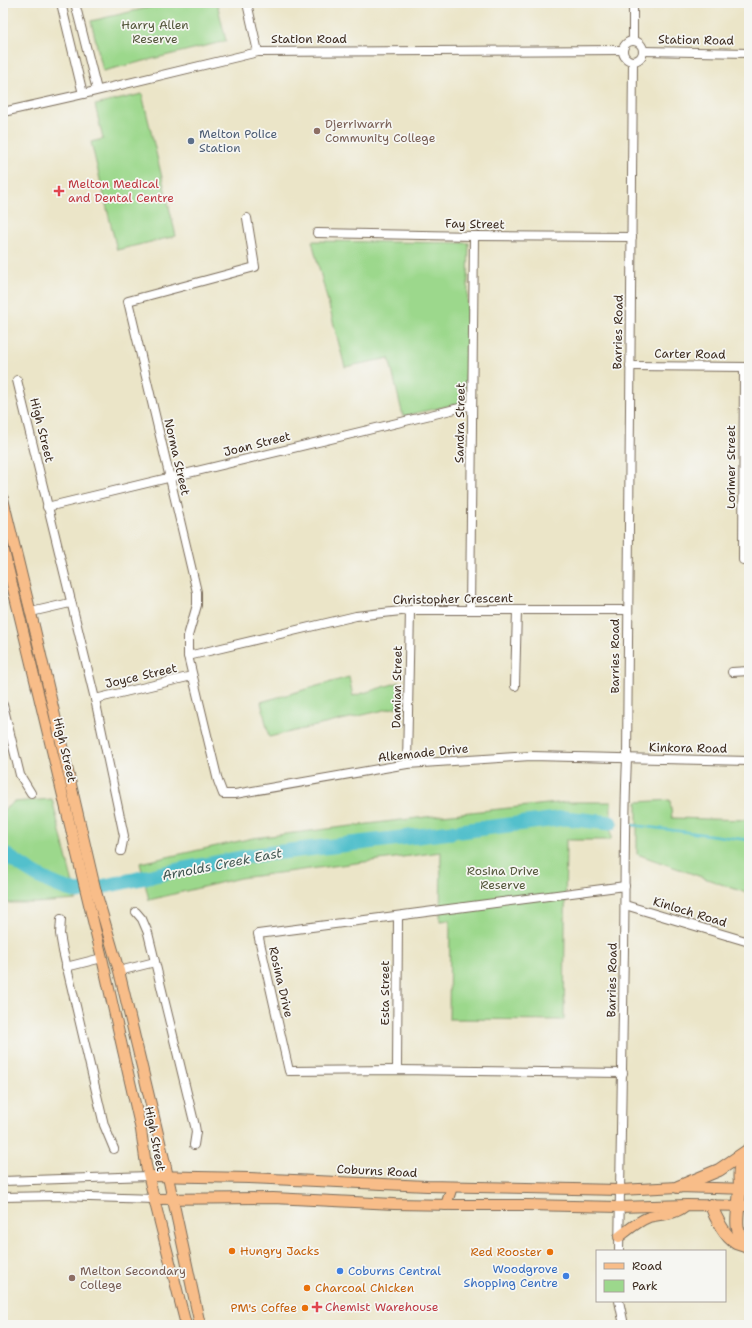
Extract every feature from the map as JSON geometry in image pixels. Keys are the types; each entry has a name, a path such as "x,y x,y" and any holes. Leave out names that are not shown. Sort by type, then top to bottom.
{"highway":[{"path":"678,1187 719,1170 749,1149"},
{"path":"748,1247 739,1234 737,1214 744,1206 745,1189 739,1174 740,1168 742,1162 749,1154"},
{"path":"711,1205 714,1214 726,1232 735,1242 748,1247"}],"main road":[{"name":"High Street","path":"3,499 93,878 92,894 102,958 141,1130 154,1199 186,1325"},
{"name":"High Street","path":"3,547 84,883 92,894 115,955 168,1178 200,1325"},
{"path":"20,616 31,612"},
{"path":"102,958 115,955"},
{"path":"106,974 119,971"},
{"name":"Coburns Road","path":"149,1176 168,1178 249,1178 452,1186 620,1190 678,1187 745,1189"},
{"path":"449,1205 452,1186"},
{"path":"154,1199 273,1198 449,1205 619,1207 687,1205 744,1206"},
{"path":"619,1237 649,1217 674,1213 687,1205"}],"street":[{"path":"61,3 84,94"},
{"path":"75,3 97,90"},
{"path":"247,3 258,52"},
{"path":"633,40 634,3"},
{"path":"242,56 251,47 254,35"},
{"path":"633,40 640,43 643,51 640,58 633,61 624,56 623,50 626,44 633,40"},
{"name":"Station Road","path":"3,112 258,52 623,50"},
{"name":"Station Road","path":"643,51 749,53"},
{"name":"Barries Road","path":"619,1250 626,886 625,803 627,759 633,61"},
{"name":"Norma Street","path":"223,794 218,781 188,656 188,636 197,605 196,592 128,301 255,267 247,218"},
{"name":"Fay Street","path":"318,233 632,237"},
{"name":"Sandra Street","path":"470,610 474,236"},
{"name":"Carter Road","path":"630,366 746,367"},
{"name":"Lorimer Street","path":"746,367 743,560 749,560"},
{"name":"High Street","path":"17,380 70,603 95,699 124,836 121,851"},
{"name":"Joan Street","path":"47,507 472,405"},
{"path":"31,612 70,603"},
{"name":"Christopher Crescent","path":"188,656 356,616 410,610 628,610"},
{"name":"Damian Street","path":"407,764 410,610"},
{"path":"515,686 517,610"},
{"path":"732,672 749,671"},
{"name":"Joyce Street","path":"95,699 192,676"},
{"path":"3,705 20,775 31,794"},
{"name":"Alkemade Drive","path":"223,794 235,794 407,764 531,756 627,759"},
{"name":"Kinkora Road","path":"627,759 749,761"},
{"name":"Rosina Drive","path":"623,1073 289,1070 258,934 626,886"},
{"name":"Kinloch Road","path":"625,905 749,942"},
{"path":"136,912 145,924 155,962 195,1126 196,1132 194,1145"},
{"name":"Esta Street","path":"397,1070 398,916"},
{"path":"61,919 60,934 66,967 104,1125 114,1149"},
{"path":"66,967 102,958"},
{"path":"119,971 155,962"},
{"name":"Coburns Road","path":"3,1181 149,1176"},
{"path":"3,1197 58,1196 154,1199"},
{"path":"619,1302 624,1325"}],"green space":[{"name":"Harry Allen Reserve","path":"168,3 217,3 226,41 103,71 91,21"},
{"path":"142,94 176,236 117,250 91,142 103,139 95,105"},
{"path":"312,241 469,243 465,402 403,416 389,358 345,367"},
{"path":"349,677 353,696 400,682 397,707 269,737 261,702"},
{"path":"52,799 77,900 36,903 3,903 3,810 14,802"},
{"path":"670,800 672,818 749,820 749,894 637,854 637,802"},
{"name":"Rosina Drive Reserve","path":"567,802 611,802 611,840 566,840 564,1020 449,1019 450,920 440,921 441,852 240,878 149,900 140,863 253,838 442,815"}],"waterway":[{"name":"Arnolds Creek East","path":"461,831 565,818 610,823"},
{"name":"Arnolds Creek East","path":"610,823 617,824"},
{"name":"Arnolds Creek East","path":"632,825 749,840"},
{"name":"Arnolds Creek East","path":"3,853 48,881 78,892 256,855 452,832"}],"place":[{"name":"Djerriwarrh Community College","path":"317,131"},
{"name":"Melton Police Station","path":"191,141"},
{"name":"Melton Medical and Dental Centre","path":"59,191"},
{"name":"Hungry Jacks","path":"232,1251"},
{"name":"Red Rooster","path":"550,1252"},
{"name":"Coburns Central","path":"340,1271"},
{"name":"Woodgrove Shopping Centre","path":"566,1276"},
{"name":"Melton Secondary College","path":"72,1278"},
{"name":"Charcoal Chicken","path":"307,1288"},
{"name":"Chemist Warehouse","path":"317,1307"},
{"name":"PM's Coffee","path":"305,1308"}]}
